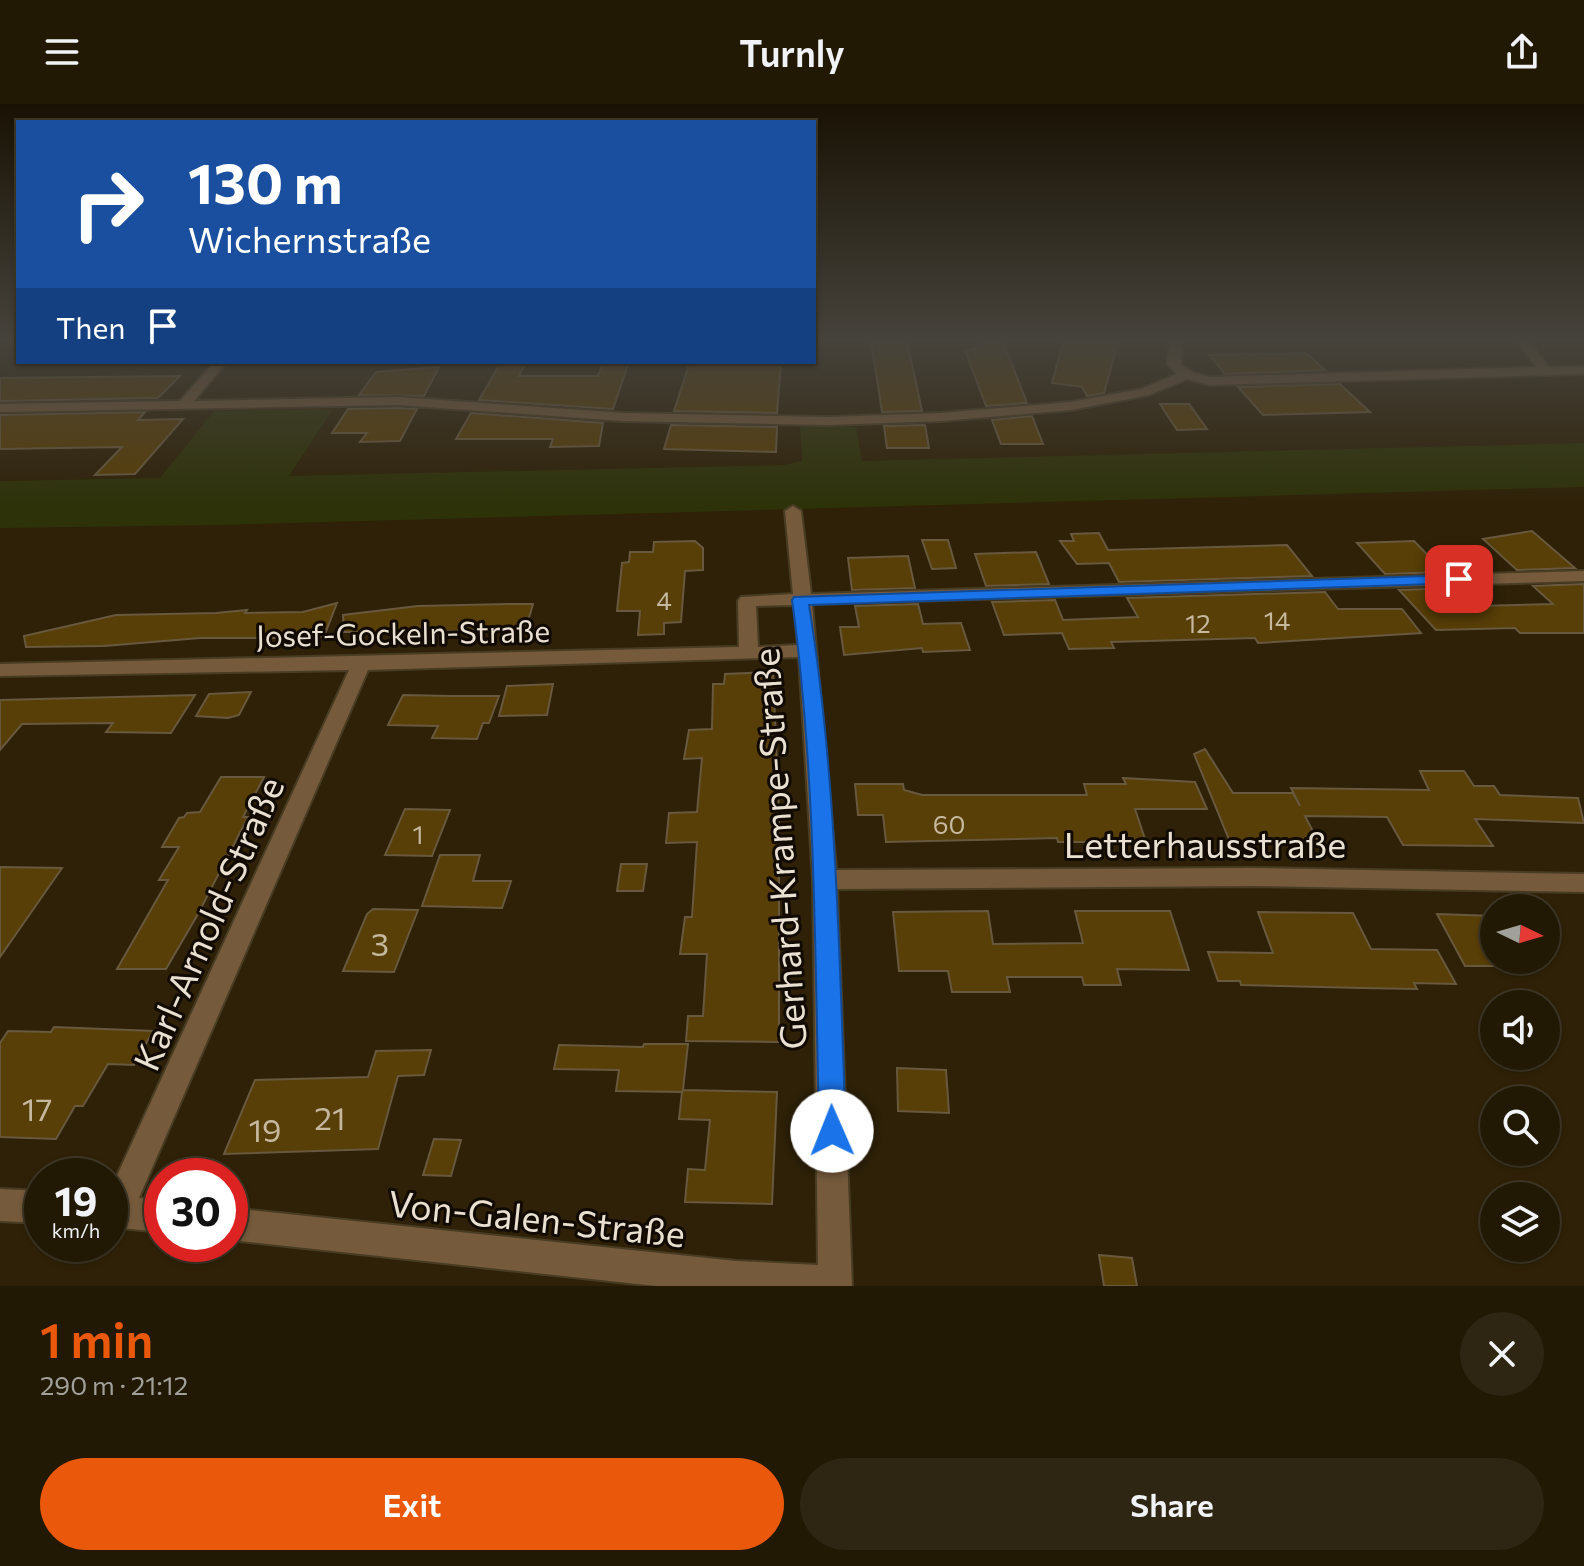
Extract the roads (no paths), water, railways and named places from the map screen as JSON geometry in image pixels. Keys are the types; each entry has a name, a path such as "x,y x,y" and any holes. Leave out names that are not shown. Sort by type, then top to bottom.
{"street":[{"path":"184,404 193,394"},
{"path":"0,408 398,401 623,417 795,421 941,417 1071,406 1133,394"},
{"name":"Gerhard-Krampe-Straße","path":"793,511 800,600 808,651 825,880 835,1284"},
{"path":"800,600 1584,576"},
{"name":"Gerhard-Krampe-Straße","path":"749,653 747,601 800,600"},
{"name":"Josef-Gockeln-Straße","path":"0,670 361,664 808,651"},
{"name":"Karl-Arnold-Straße","path":"128,1180 361,664"},
{"name":"Letterhausstraße","path":"825,880 1252,877 1584,883"},
{"path":"0,1205 24,1206"},
{"name":"Von-Galen-Straße","path":"248,1226 735,1282 835,1284"}]}
